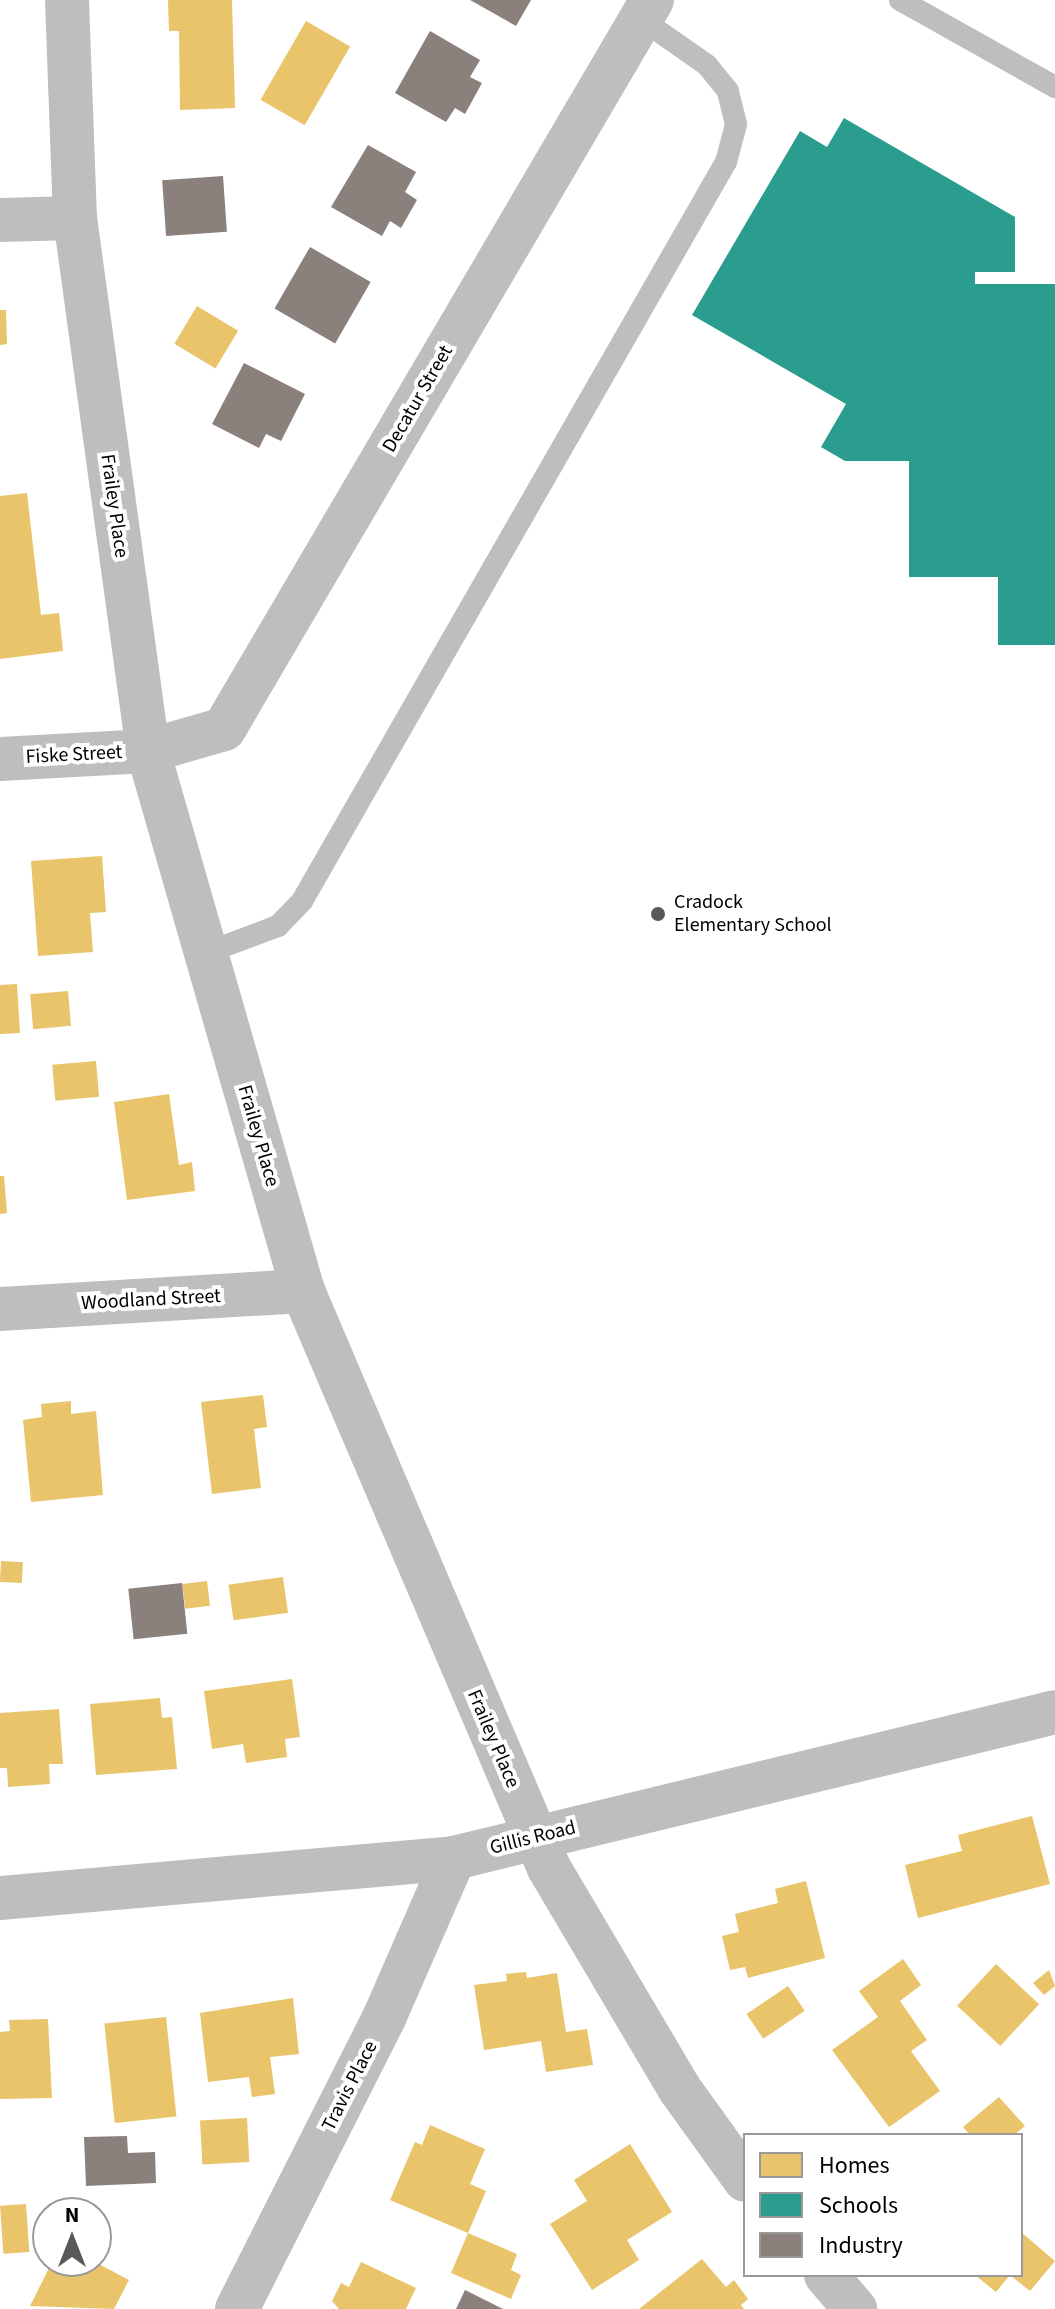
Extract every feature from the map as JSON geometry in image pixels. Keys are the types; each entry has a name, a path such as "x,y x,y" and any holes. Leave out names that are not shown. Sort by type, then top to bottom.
{"street":[{"name":"Frailey Place","path":"67,0 75,218 148,751 303,1291 534,1837 679,2088 743,2177"},
{"name":"Decatur Street","path":"148,751 224,729 647,9"},
{"path":"0,220 75,218"},
{"name":"Fiske Street","path":"0,759 148,751"},
{"name":"Woodland Street","path":"0,1309 303,1291"},
{"name":"Gillis Road","path":"0,1898 454,1858 1055,1712"},
{"name":"Travis Place","path":"237,2309 384,2018 454,1858"},
{"path":"828,2277 855,2309"}],"lane":[{"path":"900,0 1055,87"},
{"path":"206,953 278,926 302,901 726,162 736,124 728,91 707,65 647,9"}],"building: Homes":[{"path":"168,0 232,0 235,108 180,110 179,31 169,31"},
{"path":"306,21 350,46 305,125 260,100"},
{"path":"197,306 238,331 215,368 174,344"},
{"path":"0,310 6,310 7,344 0,345"},
{"path":"27,493 41,615 59,613 63,651 0,659 0,496"},
{"path":"102,856 106,912 90,913 93,952 38,956 31,861"},
{"path":"17,984 20,1033 0,1034 0,985"},
{"path":"68,991 71,1026 33,1029 30,994"},
{"path":"96,1061 99,1097 55,1101 52,1065"},
{"path":"169,1094 179,1165 192,1162 195,1191 127,1200 114,1102"},
{"path":"0,1176 4,1176 7,1213 0,1214"},
{"path":"263,1395 267,1427 254,1429 261,1488 212,1494 201,1402"},
{"path":"71,1401 71,1414 96,1411 103,1495 31,1502 23,1420 42,1417 41,1404"},
{"path":"1,1561 23,1562 22,1583 0,1582"},
{"path":"283,1577 288,1613 234,1620 229,1585"},
{"path":"207,1581 210,1606 185,1609 182,1584"},
{"path":"292,1679 300,1737 285,1739 287,1757 246,1763 243,1744 212,1749 204,1691"},
{"path":"160,1698 162,1718 172,1717 177,1769 96,1775 90,1704"},
{"path":"59,1709 63,1764 49,1764 50,1784 8,1787 7,1768 0,1768 0,1713"},
{"path":"1032,1816 1050,1884 918,1918 905,1865 962,1851 958,1835"},
{"path":"806,1881 825,1958 748,1978 745,1967 730,1970 722,1936 739,1932 735,1914 778,1903 775,1889"},
{"path":"903,1959 921,1985 900,2001 927,2040 911,2051 940,2091 889,2127 832,2050 878,2017 859,1991"},
{"path":"996,1964 1039,2004 1000,2046 957,2006"},
{"path":"1049,1970 1055,1986 1044,1995 1033,1983"},
{"path":"526,1972 527,1978 557,1973 566,2032 587,2029 593,2065 546,2072 541,2041 484,2050 474,1985 507,1981 506,1974"},
{"path":"788,1986 805,2011 763,2039 747,2014"},
{"path":"293,1998 299,2054 270,2057 275,2094 252,2097 249,2077 208,2082 200,2013"},
{"path":"166,2017 176,2116 115,2123 104,2023"},
{"path":"48,2019 52,2098 0,2099 0,2032 10,2031 9,2020"},
{"path":"999,2097 1025,2126 1016,2133 968,2133 963,2127"},
{"path":"247,2118 249,2162 202,2164 200,2120"},
{"path":"430,2125 485,2149 470,2184 486,2191 468,2233 390,2200 415,2142 422,2145"},
{"path":"630,2144 672,2212 627,2240 639,2260 592,2290 550,2224 587,2201 574,2180"},
{"path":"26,2204 29,2252 3,2254 0,2206"},
{"path":"468,2233 517,2254 511,2270 521,2275 511,2299 451,2273"},
{"path":"1023,2234 1055,2261 1030,2291 1012,2277 1023,2277"},
{"path":"702,2259 726,2287 734,2280 748,2299 741,2305 744,2309 639,2309"},
{"path":"361,2262 416,2288 406,2309 339,2309 332,2301 341,2283 349,2287"},
{"path":"112,2271 129,2280 114,2309 30,2306 44,2277 112,2277"},
{"path":"977,2277 1008,2277 996,2292"}],"building: Schools":[{"path":"844,118 1015,217 1015,272 975,272 975,284 1055,284 1055,645 998,645 998,577 909,577 909,461 845,461 821,447 846,404 692,315 800,131 827,147"}],"building: Industry":[{"path":"470,0 531,0 516,26"},
{"path":"430,31 480,60 470,77 482,83 465,114 455,108 446,122 395,93"},
{"path":"368,145 416,172 405,192 417,200 401,228 390,221 382,236 331,207"},
{"path":"223,176 227,232 166,236 162,180"},
{"path":"310,247 371,282 335,343 274,308"},
{"path":"244,363 305,394 281,441 266,434 259,448 212,424"},
{"path":"182,1583 187,1634 134,1639 128,1589"},
{"path":"127,2136 128,2153 155,2152 156,2183 86,2186 84,2137"},
{"path":"465,2290 503,2309 456,2309"}],"place":[{"name":"Cradock Elementary School","path":"658,914"}]}
